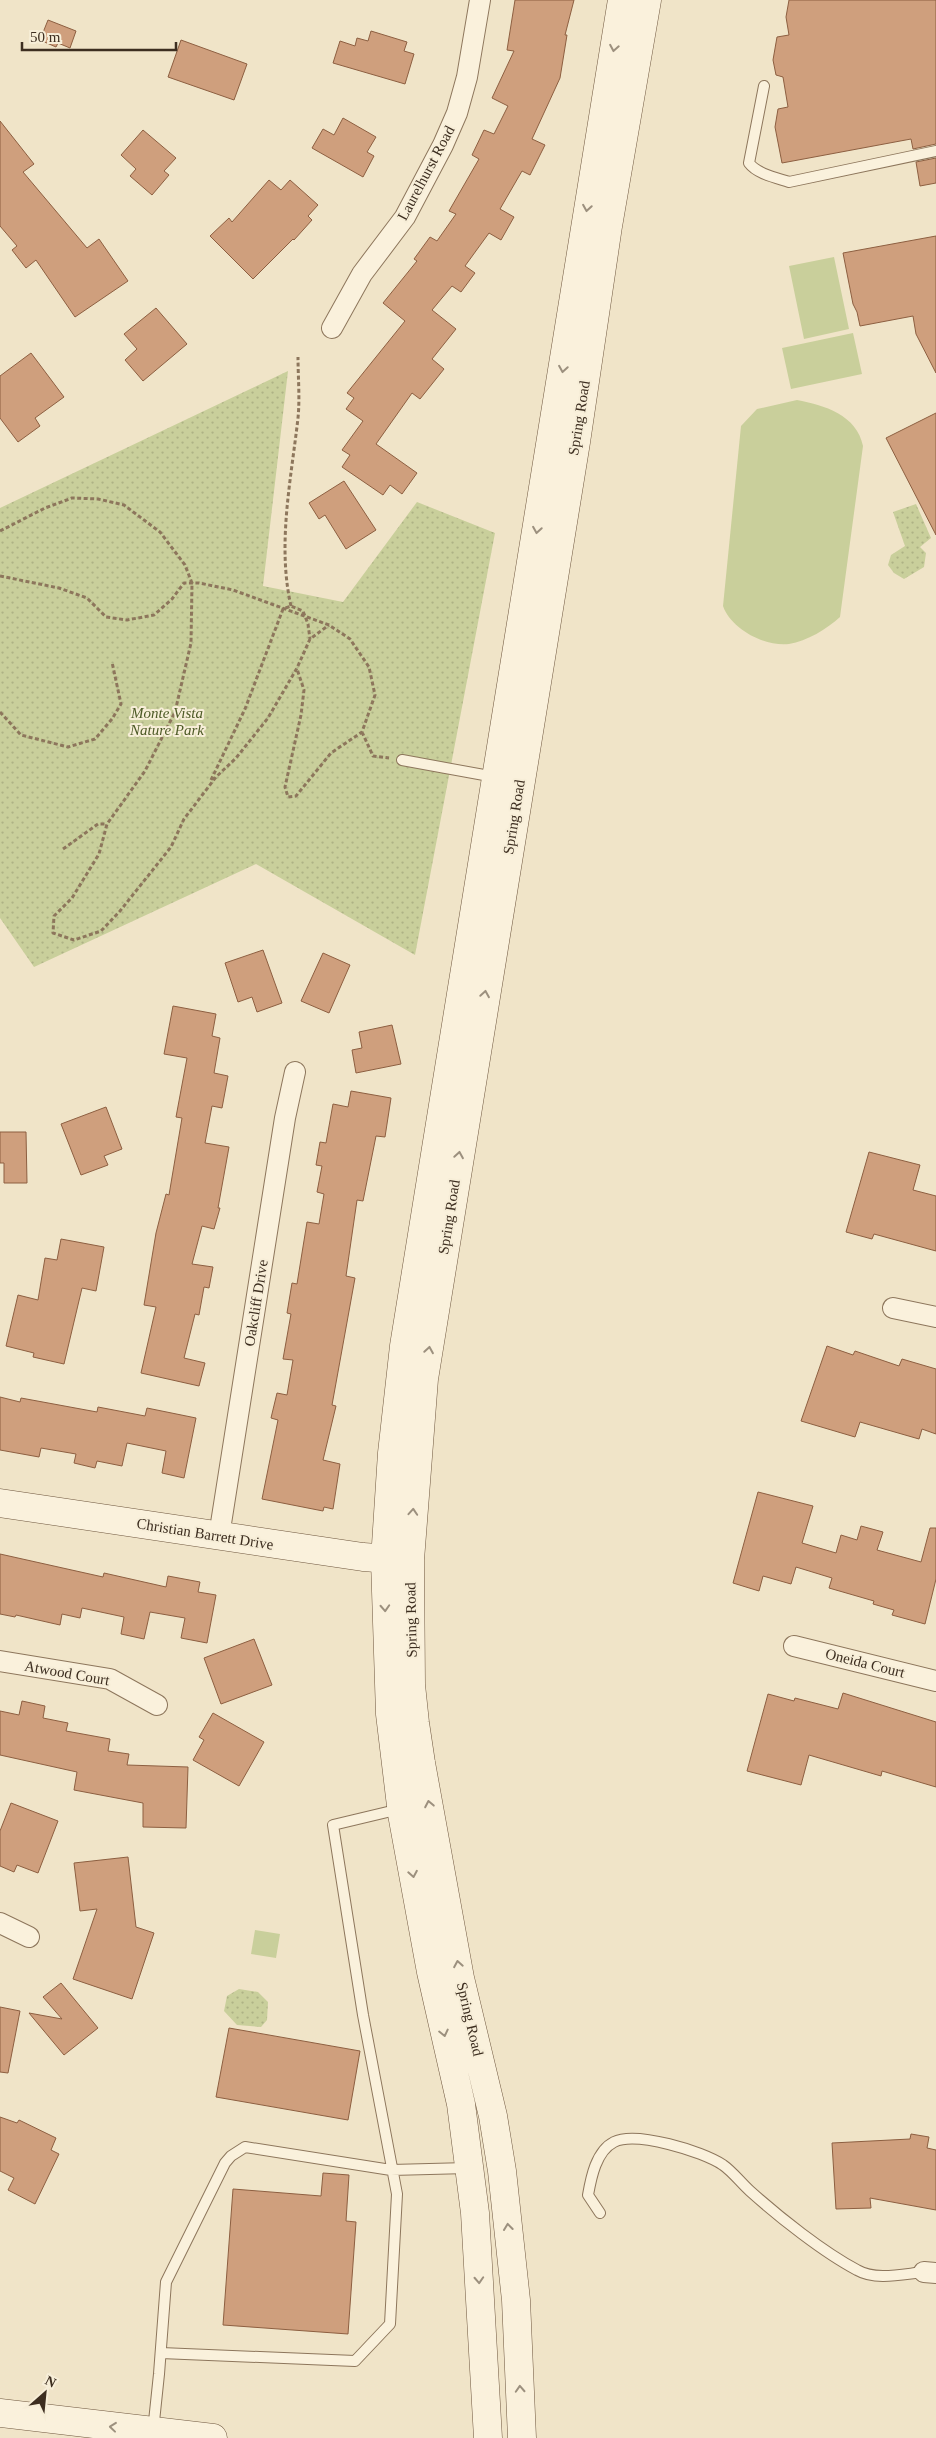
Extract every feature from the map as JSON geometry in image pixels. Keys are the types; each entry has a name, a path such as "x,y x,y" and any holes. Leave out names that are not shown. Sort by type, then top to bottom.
{"main road":[{"name":"Spring Road","path":"521,2438 516,2300 502,2170 493,2116 460,1978 416,1731 398,1560 392,1453 404,1346 622,0"},
{"name":"Spring Road","path":"488,2438 475,2213 461,2104 430,1972 401,1809 390,1714 398,1560 424,1379 573,462 608,226 647,0"},
{"name":"Christian Barrett Drive","path":"0,1503 219,1536 398,1560"},
{"path":"0,2414 213,2438"}],"street":[{"name":"Laurelhurst Road","path":"332,328 362,274 405,217 443,145 457,113 467,77 480,0"},
{"name":"Oakcliff Drive","path":"219,1536 285,1118 295,1072"},
{"path":"894,1308 936,1317"},
{"name":"Oneida Court","path":"794,1646 936,1681"},
{"name":"Atwood Court","path":"0,1661 110,1679 157,1705"},
{"path":"0,1923 29,1937"}],"lane":[{"path":"764,86 749,163 753,168 789,182 936,150"},
{"path":"402,760 496,778"},
{"path":"161,2353 355,2361 390,2324 397,2194 363,2015 333,1825 401,1809"},
{"path":"600,2213 588,2195 592,2175 598,2162 612,2142 624,2139 667,2143 699,2153 723,2165 751,2192 815,2242 858,2271 885,2276 930,2273"},
{"path":"152,2432 161,2353 166,2282 220,2172 231,2156 244,2147 391,2170 469,2168"}],"path":[{"path":"291,606 287,589 286,504 298,418 298,357"},
{"path":"0,531 45,508 72,498 98,499 124,505 160,532 185,565 192,583 191,642 175,712 145,771 108,824 99,854 72,898 54,916 53,933 74,940 101,931 120,911 171,847 184,819 216,776 236,758 268,718 297,668 310,639 329,626"},
{"path":"0,576 59,588 87,598 106,617 127,620 154,615 172,600 184,583 233,590 329,626 350,639 370,666 375,695 362,732 331,753 296,796 288,797 285,787 301,715 304,690 297,668"},
{"path":"208,787 245,709 283,609 291,606 303,611 308,624 310,639"},
{"path":"0,712 21,735 68,747 94,739 112,719 121,704 112,662"},
{"path":"362,732 374,756 402,760"},
{"path":"64,848 98,824 108,824"}],"green space":[{"path":"834,257 849,329 804,339 789,266"},
{"path":"853,333 862,374 791,389 782,348"},
{"name":"Monte Vista Nature Park","path":"288,371 263,586 343,602 417,502 495,533 415,955 256,864 34,967 0,918 0,508"},
{"path":"797,400 818,405 847,419 860,435 863,446 840,617 810,637 789,644 780,644 770,643 741,629 733,622 723,606 741,426 757,409"},
{"path":"916,504 931,538 920,547 926,553 924,567 904,579 894,573 888,565 891,555 905,546 893,512"},
{"path":"255,1930 280,1934 276,1958 251,1954"},
{"path":"239,1989 258,1992 268,2002 267,2020 261,2027 237,2025 224,2011 227,1996"}],"building":[{"path":"515,0 574,0 565,35 567,35 560,78 532,139 545,145 530,175 522,171 500,209 514,217 501,240 489,233 465,266 475,273 461,292 452,286 432,310 456,329 432,359 444,369 420,399 412,393 376,444 417,473 402,494 390,485 383,495 342,467 350,455 342,450 363,421 346,409 354,398 347,393 405,321 383,303 417,261 414,259 430,237 437,241 456,214 449,211 479,159 472,155 484,130 494,134 508,106 492,98 514,51 507,50"},
{"path":"789,0 936,0 936,144 913,149 911,139 782,163 775,127 778,109 788,107 783,77 776,75 773,60 777,37 789,35 786,17"},
{"path":"48,20 76,31 70,48 58,43 56,47 40,40"},
{"path":"371,31 407,42 404,51 414,54 405,84 333,63 340,41 355,46 357,38 368,41"},
{"path":"181,40 247,64 234,100 168,77"},
{"path":"343,118 376,137 367,152 374,156 363,177 312,148 323,129 334,135"},
{"path":"0,121 34,164 23,172 87,248 99,239 128,281 75,317 36,260 26,268 12,250 17,246 0,226"},
{"path":"143,130 176,158 164,171 169,175 152,195 130,176 136,169 121,155"},
{"path":"936,158 936,183 920,186 916,162"},
{"path":"269,180 281,190 290,180 318,205 308,216 312,220 253,279 210,236 229,218 232,222"},
{"path":"936,236 936,373 916,334 913,316 860,326 853,304 843,253"},
{"path":"156,308 187,344 143,381 125,360 137,349 124,334"},
{"path":"31,353 64,397 35,418 40,426 18,442 0,418 0,376"},
{"path":"936,413 936,535 886,438"},
{"path":"344,481 376,530 346,549 325,515 319,519 309,503"},
{"path":"263,950 282,1003 257,1012 252,997 238,1002 225,963"},
{"path":"323,953 350,965 329,1013 301,1001"},
{"path":"173,1006 216,1014 212,1036 220,1038 214,1073 228,1076 222,1108 212,1106 205,1143 229,1147 218,1208 220,1208 214,1229 202,1226 192,1264 213,1267 209,1288 204,1287 199,1315 195,1314 184,1358 205,1363 199,1386 141,1373 156,1307 144,1305 156,1233 166,1194 169,1195 182,1118 176,1117 187,1058 164,1054"},
{"path":"392,1025 401,1064 356,1073 352,1050 362,1048 359,1032"},
{"path":"351,1091 391,1098 385,1137 376,1136 363,1201 357,1200 346,1276 355,1278 332,1405 336,1406 323,1460 340,1464 333,1509 324,1507 323,1511 262,1499 278,1420 271,1418 277,1393 287,1395 293,1360 283,1359 291,1314 287,1313 292,1283 297,1284 307,1222 319,1224 324,1194 317,1192 322,1166 316,1165 320,1142 326,1143 333,1104 348,1107"},
{"path":"106,1107 122,1149 104,1156 108,1165 81,1175 61,1124"},
{"path":"0,1132 26,1132 27,1183 4,1183 4,1163 0,1163"},
{"path":"869,1152 920,1165 913,1190 936,1196 936,1251 874,1234 872,1239 846,1232"},
{"path":"61,1239 104,1247 96,1291 82,1288 64,1364 33,1357 34,1353 6,1346 18,1295 38,1300 45,1258 57,1260"},
{"path":"827,1346 853,1355 855,1351 899,1366 902,1359 936,1369 936,1434 922,1429 919,1439 860,1422 855,1437 801,1421"},
{"path":"0,1397 20,1402 21,1398 97,1412 98,1407 145,1416 147,1408 196,1418 184,1478 162,1473 166,1451 127,1443 122,1466 97,1461 95,1468 74,1463 76,1454 41,1448 39,1457 0,1450"},
{"path":"758,1492 813,1506 802,1543 836,1553 841,1535 857,1540 861,1526 883,1532 877,1550 921,1562 930,1528 936,1528 936,1579 925,1624 892,1615 894,1610 873,1604 874,1601 829,1588 832,1578 796,1567 791,1584 763,1576 759,1591 733,1583"},
{"path":"0,1554 103,1577 104,1573 166,1587 168,1576 200,1582 198,1592 216,1595 207,1643 181,1638 185,1618 150,1612 144,1639 121,1634 124,1617 82,1608 80,1618 62,1614 60,1625 16,1615 15,1617 0,1614"},
{"path":"254,1639 272,1685 221,1704 204,1658"},
{"path":"843,1693 936,1722 936,1787 882,1771 881,1776 809,1755 801,1785 747,1771 768,1694 794,1701 795,1698 838,1709"},
{"path":"22,1701 45,1706 43,1718 68,1723 66,1731 110,1739 108,1751 129,1754 127,1765 188,1767 186,1828 143,1827 143,1803 74,1790 77,1772 0,1755 0,1711 19,1715"},
{"path":"213,1713 264,1742 239,1786 193,1760 204,1740 199,1737"},
{"path":"11,1803 58,1821 38,1873 17,1865 14,1872 0,1866 0,1831"},
{"path":"128,1857 136,1927 154,1933 132,1999 73,1979 97,1909 80,1911 74,1863"},
{"path":"61,1983 98,2028 64,2055 29,2013 62,2019 43,1997"},
{"path":"0,2007 20,2011 8,2073 0,2072"},
{"path":"229,2028 360,2051 348,2120 216,2097"},
{"path":"0,2117 17,2123 19,2120 56,2138 51,2150 59,2154 35,2204 8,2190 14,2178 0,2171"},
{"path":"911,2134 929,2137 927,2148 936,2150 936,2210 870,2198 871,2208 836,2209 832,2143 910,2139"},
{"path":"323,2173 349,2175 346,2221 356,2222 348,2334 223,2325 233,2189 321,2196"}]}
